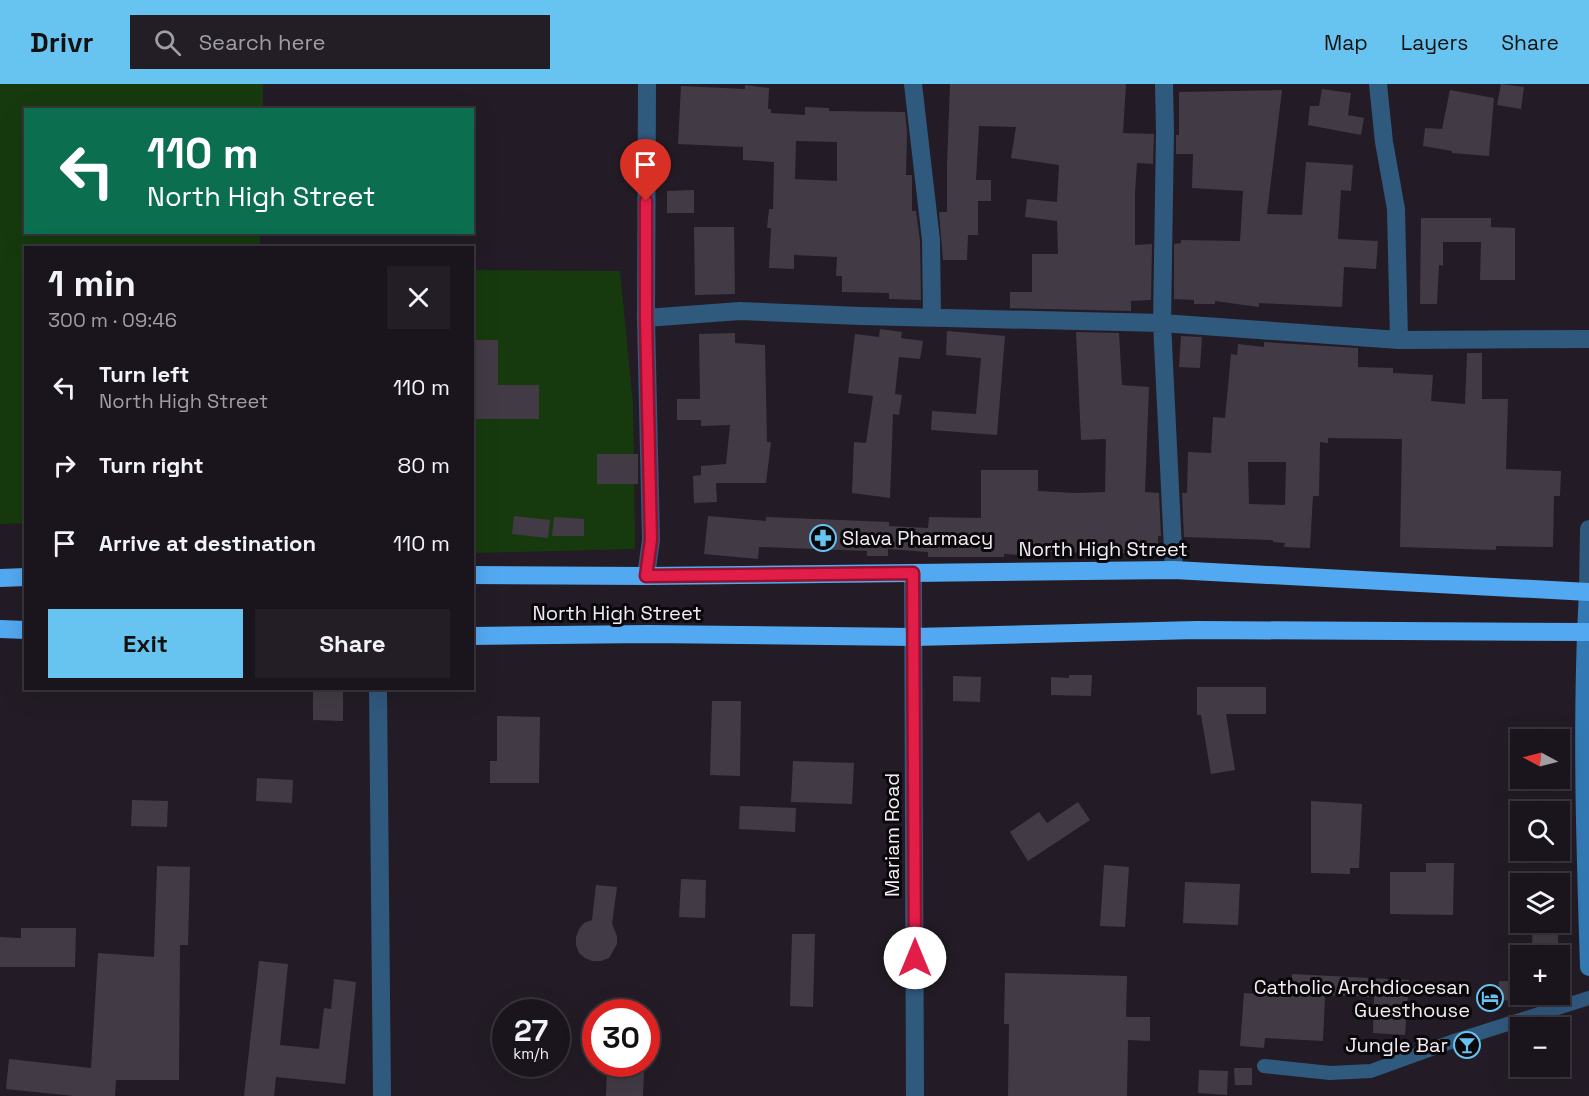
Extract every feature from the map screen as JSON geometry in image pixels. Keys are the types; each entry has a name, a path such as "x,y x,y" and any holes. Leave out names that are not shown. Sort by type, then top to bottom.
{"highway":[{"name":"North High Street","path":"474,575 646,576 1174,570 1589,592"},
{"path":"0,578 24,577"},
{"path":"0,629 24,630"},
{"name":"North High Street","path":"474,636 648,634 914,637 1197,630 1587,632"}],"main road":[{"path":"1589,592 1585,836 1589,967"}],"street":[{"path":"646,576 651,540 646,318 647,84"},
{"path":"913,84 931,240 932,317"},
{"path":"1164,84 1166,132 1162,323 1174,570"},
{"path":"1378,84 1384,142 1396,209 1399,340"},
{"path":"646,318 740,311 1162,323 1399,340 1589,339"},
{"path":"1589,529 1589,592"},
{"name":"Mariam Road","path":"913,573 915,1096"},
{"path":"378,690 382,1096"}],"lane":[{"path":"1264,1066 1330,1073 1371,1071 1451,1042 1589,998"}],"green space":[{"path":"0,84 263,84 263,108 24,108 24,234 260,234 260,246 24,246 24,523 0,524"},
{"path":"474,270 620,271 633,404 635,549 474,553"}],"building":[{"path":"950,84 1126,84 1123,133 1154,134 1153,164 1137,163 1135,192 1135,245 1152,244 1151,300 1131,301 1131,311 1010,308 1010,292 1032,292 1032,254 1058,254 1057,221 1025,217 1027,199 1057,202 1059,165 1011,158 1016,127 979,126 976,180 991,180 991,201 978,201 978,235 968,235 967,260 943,260 939,212 947,212"},
{"path":"1501,84 1524,87 1521,109 1497,105"},
{"path":"745,85 769,88 768,109 771,109 771,113 805,115 805,107 829,108 829,111 905,112 906,175 912,175 912,211 916,211 920,241 921,300 889,299 889,293 842,292 842,276 836,276 837,257 794,255 794,269 769,268 771,228 767,228 769,209 773,209 774,162 743,160 743,147 678,144 681,86 745,89","holes":["796,141 837,142 837,181 795,179"]},
{"path":"1322,89 1351,93 1348,115 1364,118 1361,135 1308,125 1310,106 1319,106"},
{"path":"1282,90 1267,214 1302,215 1306,162 1353,165 1351,191 1341,190 1338,239 1378,241 1376,269 1344,267 1342,307 1259,303 1259,307 1215,301 1215,304 1194,304 1194,300 1174,299 1174,244 1181,243 1181,240 1240,241 1243,191 1192,188 1193,154 1176,154 1176,135 1179,135 1179,92"},
{"path":"1450,90 1494,98 1489,156 1452,153 1452,151 1423,146 1425,128 1442,129"},
{"path":"694,190 694,213 667,213 667,191"},
{"path":"1421,218 1491,218 1491,227 1515,228 1515,280 1480,280 1481,242 1443,242 1443,266 1439,265 1437,304 1420,304"},
{"path":"694,227 734,227 735,294 695,295"},
{"path":"880,329 902,332 901,338 923,341 920,359 899,357 895,394 902,395 899,415 893,414 890,498 852,493 854,442 866,443 873,396 848,393 855,334 879,337"},
{"path":"947,331 1005,336 997,435 931,430 932,411 976,414 981,358 946,355"},
{"path":"1076,332 1119,333 1122,385 1149,387 1145,492 1159,493 1161,536 1158,536 1158,554 1047,552 1047,556 1004,554 1004,557 928,557 928,552 888,549 888,556 867,556 867,551 759,547 758,559 704,554 708,516 766,521 766,517 889,522 889,526 928,528 929,517 981,518 981,470 1038,470 1038,491 1105,492 1106,439 1081,440"},
{"path":"735,333 735,343 765,345 767,442 771,442 766,483 716,483 717,502 694,503 693,476 701,475 701,466 726,464 730,425 701,426 701,420 677,420 677,399 700,399 699,334"},
{"path":"1181,336 1202,337 1200,368 1179,367"},
{"path":"474,340 498,340 498,385 539,385 539,419 474,419"},
{"path":"1264,342 1358,348 1358,367 1393,368 1393,373 1433,375 1431,401 1465,404 1467,353 1482,353 1482,399 1508,399 1506,469 1561,471 1560,496 1554,496 1553,547 1496,546 1496,550 1400,547 1402,439 1328,438 1328,443 1320,442 1319,496 1313,496 1310,548 1284,547 1285,543 1273,542 1273,540 1184,537 1182,493 1187,493 1188,452 1211,453 1213,417 1225,418 1231,354 1237,355 1238,344 1264,347","holes":["1248,462 1286,462 1285,505 1249,504"]},
{"path":"597,454 638,454 638,484 597,484"},
{"path":"514,516 550,520 548,538 512,534"},
{"path":"554,517 584,519 584,536 552,536"},
{"path":"1069,675 1092,675 1091,696 1051,695 1051,677 1069,678"},
{"path":"953,676 981,677 980,702 953,701"},
{"path":"1197,687 1266,687 1266,714 1226,714 1235,770 1211,774 1201,715 1197,715"},
{"path":"313,690 343,690 343,721 313,720"},
{"path":"712,701 741,701 740,776 710,775"},
{"path":"497,716 540,717 539,783 490,783 490,761 497,761"},
{"path":"793,761 854,763 852,804 791,802"},
{"path":"257,778 293,780 292,803 256,801"},
{"path":"132,800 168,801 167,827 131,826"},
{"path":"1311,801 1362,804 1359,868 1350,868 1350,874 1311,873"},
{"path":"1078,802 1090,820 1028,861 1010,832 1039,812 1047,823"},
{"path":"740,806 796,808 795,832 739,829"},
{"path":"1426,863 1454,863 1453,915 1390,914 1390,872 1426,872"},
{"path":"1104,865 1129,867 1125,927 1100,926"},
{"path":"157,866 190,867 188,945 180,945 179,1080 116,1080 115,1096 74,1096 6,1089 9,1059 91,1068 98,953 154,957"},
{"path":"681,879 706,880 705,918 679,917"},
{"path":"1185,882 1240,884 1238,925 1183,923"},
{"path":"596,885 617,887 612,924 617,936 617,944 609,958 601,961 585,958 579,953 576,945 579,929 584,923 592,920"},
{"path":"21,928 76,928 75,967 0,967 0,937 21,938"},
{"path":"1532,933 1558,933 1558,944 1532,944"},
{"path":"792,934 815,934 813,1007 790,1006"},
{"path":"259,961 288,964 280,1045 319,1049 324,1008 331,1009 334,979 356,982 345,1084 276,1077 274,1096 244,1096"},
{"path":"1005,973 1127,976 1126,1017 1150,1017 1150,1041 1128,1040 1127,1096 1008,1096 1009,1024 1004,1024"},
{"path":"1292,974 1409,980 1405,1035 1373,1033 1374,997 1325,995 1323,1041 1265,1038 1264,1048 1240,1046 1244,993 1291,996"},
{"path":"1499,981 1510,981 1510,1001 1498,1000"},
{"path":"1234,1068 1252,1068 1252,1085 1235,1085"},
{"path":"1199,1070 1228,1071 1227,1095 1198,1093"},
{"path":"607,1077 644,1077 643,1096 606,1096"}],"place":[{"name":"Slava Pharmacy","path":"823,538"},
{"name":"Catholic Archdiocesan Guesthouse","path":"1490,998"},
{"name":"Jungle Bar","path":"1467,1045"}],"route":[{"path":"646,201 651,540 646,576 913,573 915,958"}]}
